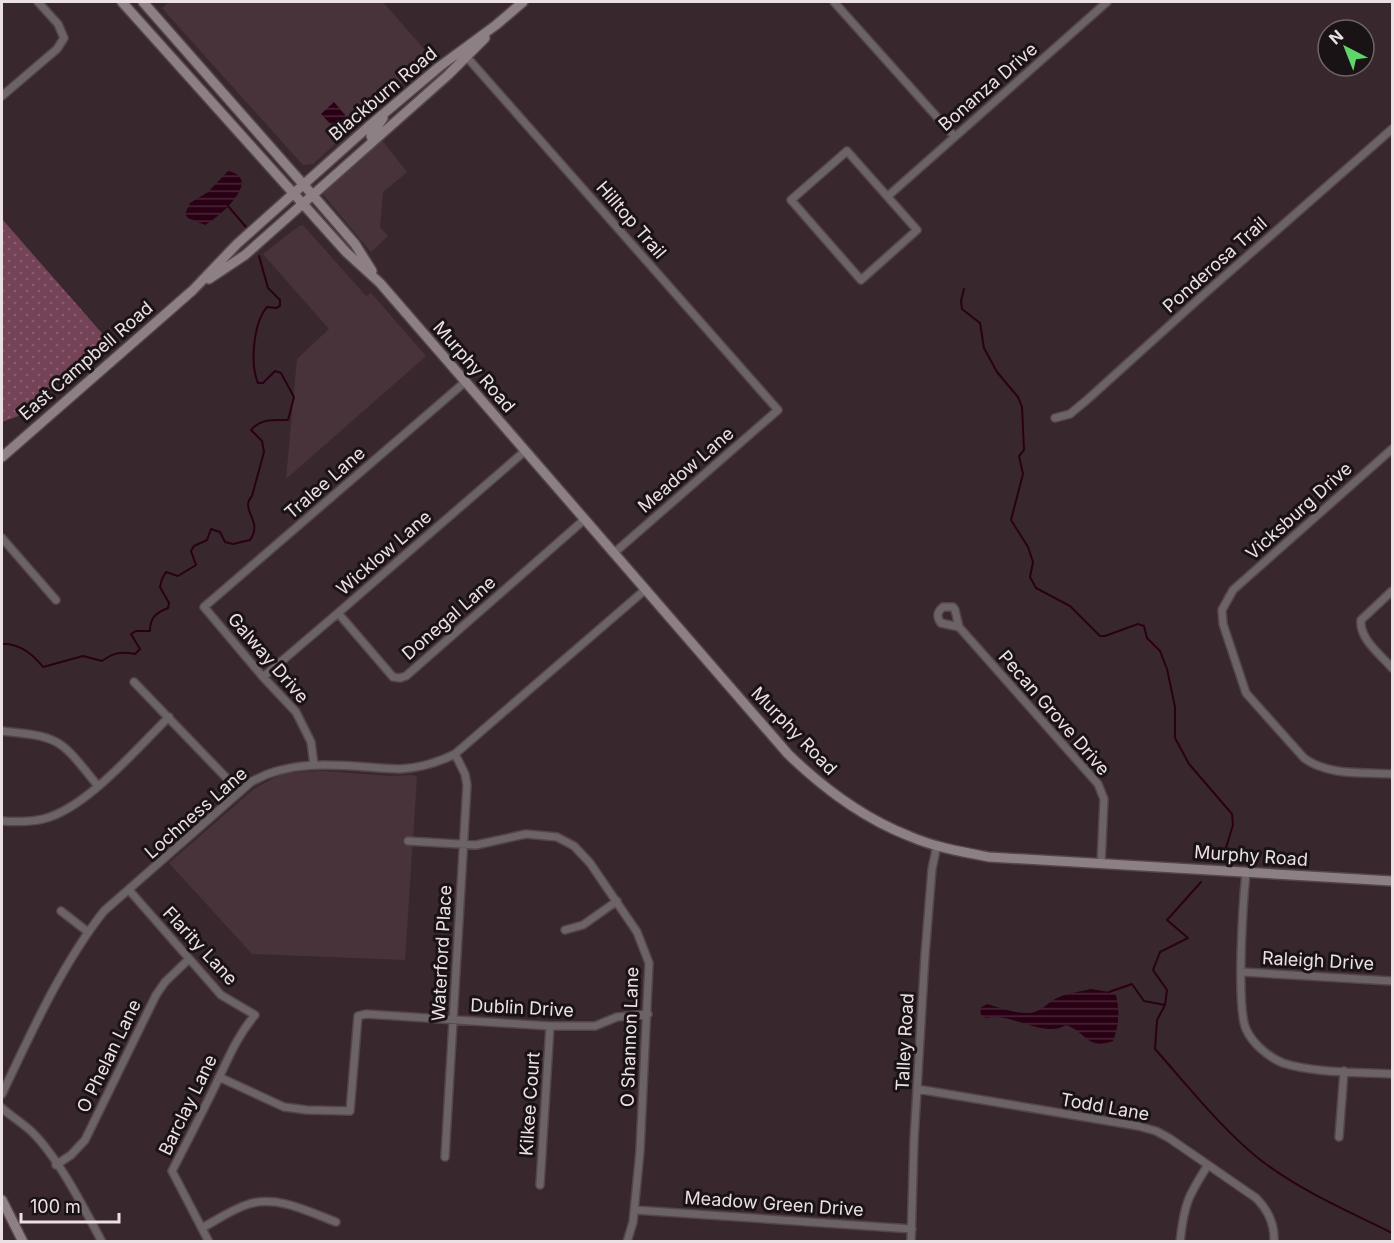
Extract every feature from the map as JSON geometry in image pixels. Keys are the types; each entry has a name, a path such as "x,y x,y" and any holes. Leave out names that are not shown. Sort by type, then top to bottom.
{"main road":[{"name":"Murphy Road","path":"123,2 346,252 380,283 777,741 817,780 842,800 909,836 989,857 1392,881"},
{"name":"Murphy Road","path":"143,2 313,194 355,244 380,283"},
{"name":"Blackburn Road","path":"303,202 423,98 464,54 523,2"},
{"name":"Blackburn Road","path":"294,192 414,87 464,54"},
{"path":"208,97 219,87"},
{"path":"414,87 423,98"},
{"path":"373,141 371,136 391,107"},
{"name":"East Campbell Road","path":"2,457 193,290 237,244 294,192"},
{"name":"East Campbell Road","path":"193,290 245,255 303,202"},
{"path":"2,1200 23,1242"}],"street":[{"path":"2,96 57,49 64,38 58,24 38,2"},
{"path":"834,2 954,136"},
{"name":"Bonanza Drive","path":"888,196 1107,2"},
{"name":"Hilltop Trail","path":"464,54 778,410"},
{"name":"Ponderosa Trail","path":"1055,418 1070,414 1088,399 1392,129"},
{"path":"847,151 888,196 917,230 861,280 790,200 847,151"},
{"name":"Tralee Lane","path":"204,607 465,382"},
{"name":"Meadow Lane","path":"614,553 778,410"},
{"name":"Vicksburg Drive","path":"1392,449 1233,590 1222,610 1223,624 1246,693 1304,758 1313,765 1326,770 1392,774"},
{"name":"Wicklow Lane","path":"262,677 525,451"},
{"name":"Donegal Lane","path":"338,613 393,677 406,676 585,519"},
{"path":"2,541 56,600"},
{"name":"Lochness Lane","path":"2,1094 27,1041 88,932 104,911 251,782 274,771 314,765 414,768 454,754 645,589"},
{"path":"1392,591 1361,620 1360,627 1363,635 1392,668"},
{"name":"Galway Drive","path":"204,607 302,721 311,742 314,765"},
{"name":"Pecan Grove Drive","path":"959,627 1098,784 1104,799 1101,864"},
{"path":"134,682 240,792"},
{"path":"2,821 28,822 45,819 76,803 98,786 169,717"},
{"path":"2,731 42,735 56,740 67,747 98,786"},
{"name":"Waterford Place","path":"445,1157 467,785 465,774 454,754"},
{"name":"O Shannon Lane","path":"408,841 476,845 526,834 557,837 574,846 590,863 637,932 648,957 648,1014 635,1210 627,1242"},
{"name":"Talley Road","path":"911,1242 917,1089 928,913 933,856 937,845"},
{"path":"1246,873 1242,972 1242,1014 1246,1029 1266,1054 1283,1063 1344,1071 1392,1074"},
{"name":"Flarity Lane","path":"129,890 221,995 255,1015"},
{"path":"565,930 583,925 617,901"},
{"path":"61,911 88,932"},
{"name":"O Phelan Lane","path":"57,1165 71,1155 85,1140 156,995 165,982 189,959"},
{"name":"Raleigh Drive","path":"1242,972 1392,981"},
{"name":"Dublin Drive","path":"219,1077 284,1107 350,1111 358,1016 366,1014 550,1026 595,1026 617,1017 648,1014"},
{"name":"Barclay Lane","path":"209,1242 171,1171 242,1030 255,1015"},
{"name":"Kilkee Court","path":"540,1185 550,1026"},
{"path":"1339,1137 1344,1071"},
{"name":"Todd Lane","path":"917,1089 1148,1129 1169,1138 1251,1194 1265,1208 1273,1225 1274,1242"},
{"path":"2,1108 32,1132 57,1165 102,1242"},
{"path":"1180,1242 1188,1197 1208,1165"},
{"path":"202,1228 250,1203 268,1202 288,1204 336,1222"},
{"name":"Meadow Green Drive","path":"635,1210 912,1229"}],"shaded area":[{"path":"169,2 383,2 431,57 313,164 303,165 162,8"},
{"path":"334,102 351,122 339,133 321,114"},
{"path":"380,138 407,172 383,192 380,227 388,236 371,252 321,192"},
{"path":"228,171 238,175 242,181 240,189 228,207 205,225 188,218 185,214 190,203 208,192"},
{"path":"2,219 107,339 21,415 2,422"},
{"path":"303,225 366,296 371,293 426,356 286,479 297,359 329,329 263,254"},
{"path":"322,771 417,777 405,960 252,954 169,863 254,789 283,773"},
{"path":"1091,989 1116,995 1118,1018 1113,1041 1098,1044 1092,1042 1066,1025 1047,1029 996,1017 986,1018 981,1015 980,1008 987,1004 1014,1012 1034,1012 1059,997"}],"waterway":[{"path":"228,206 246,227"},
{"path":"2,644 14,645 25,650 43,667 83,656 102,661 117,653 135,654 140,649 131,634 136,631 150,631 154,616 168,608 169,603 160,587 166,572 178,576 196,565 191,551 194,546 207,540 211,529 220,532 225,542 233,544 250,540 254,527 248,506 264,452 262,441 251,430 259,423 288,420 294,397 281,373 275,371 263,383 258,383 256,375 254,344 262,314 267,307 280,306 280,300 268,288 259,256"},
{"path":"964,289 962,309 980,323 984,348 997,372 1018,397 1022,407 1024,450 1019,456 1023,474 1011,520 1028,547 1033,562 1030,577 1036,588 1070,606 1100,636 1138,624 1144,626 1147,638 1160,651 1167,669 1175,707 1175,738 1189,764 1232,814 1233,825 1225,851 1218,859"},
{"path":"1109,992 1132,984 1144,1001 1165,1005 1167,990 1153,970 1160,952 1188,938 1167,920 1201,882"},
{"path":"1165,1005 1157,1020 1155,1049 1234,1137 1263,1162 1294,1183 1392,1233"}]}
